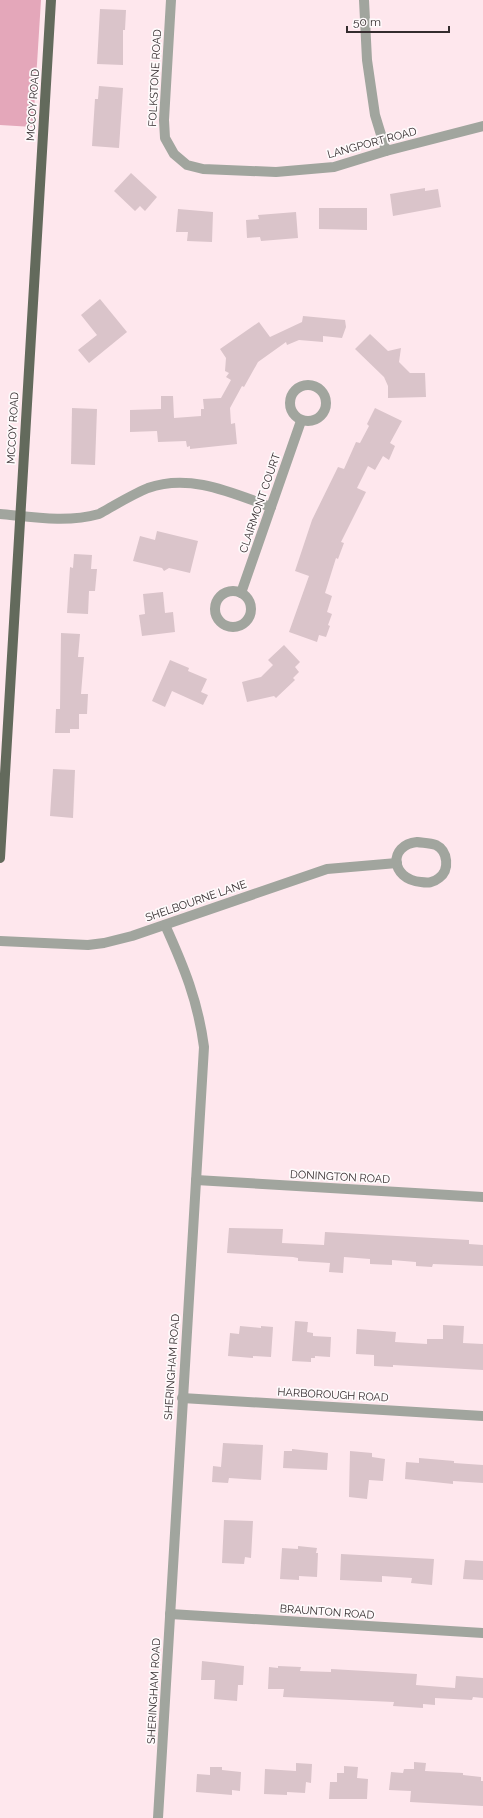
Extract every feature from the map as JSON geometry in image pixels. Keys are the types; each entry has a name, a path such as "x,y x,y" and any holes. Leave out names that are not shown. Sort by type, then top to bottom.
{"main road":[{"name":"MCCOY ROAD","path":"0,858 3,761 20,516 51,0"}],"street":[{"name":"FOLKSTONE ROAD","path":"171,0 164,120 165,138 174,154"},
{"path":"364,0 367,60 375,116 386,151"},
{"name":"LANGPORT ROAD","path":"174,154 187,165 203,169 276,172 334,167 386,151 483,126"},
{"name":"CLAIRMONT COURT","path":"241,593 301,421"},
{"path":"0,514 47,518 90,516 99,514 149,488 172,483 199,484 219,488 271,508"},
{"path":"418,842 434,844 440,848 444,853 446,866 441,877 429,883 406,879 402,875 397,863 398,856 405,845 418,842"},
{"name":"SHELBOURNE LANE","path":"0,941 88,945 104,943 132,936 327,869 397,863"},
{"name":"SHERINGHAM ROAD","path":"158,1818 182,1398 204,1054 201,1021 191,985 165,925"},
{"name":"DONINGTON ROAD","path":"196,1180 483,1197"},
{"name":"HARBOROUGH ROAD","path":"182,1398 483,1416"},
{"name":"BRAUNTON ROAD","path":"170,1614 483,1633"}],"shaded area":[{"path":"0,0 41,0 33,127 0,125"}],"building":[{"path":"100,9 126,10 125,30 123,30 123,65 97,64"},
{"path":"99,86 123,88 119,148 92,146 95,99 98,99"},
{"path":"131,173 157,197 145,211 140,206 135,211 114,191"},
{"path":"425,188 425,191 438,189 441,207 393,216 390,194"},
{"path":"319,208 367,208 367,230 319,229"},
{"path":"178,209 213,212 212,242 187,241 188,232 176,232"},
{"path":"296,212 298,238 261,241 260,237 247,238 246,220 259,219 258,215"},
{"path":"100,299 127,332 89,363 78,350 97,335 81,315"},
{"path":"303,316 345,320 346,327 342,338 323,336 323,342 299,340 287,345 286,342 258,362 230,408 231,424 235,423 237,444 190,449 190,446 187,447 186,441 158,442 157,431 130,432 130,410 161,409 161,396 173,396 174,418 201,416 201,409 204,409 203,399 221,398 231,380 226,377 229,373 225,371 226,358 220,349 259,322 270,337 302,322"},
{"path":"370,334 388,351 401,348 399,362 410,373 425,373 426,397 388,398 388,386 384,377 355,349"},
{"path":"72,408 97,409 95,465 71,464"},
{"path":"375,408 402,421 390,443 395,446 389,460 383,456 375,470 368,466 357,488 366,492 341,542 344,543 338,559 336,558 325,593 332,596 327,612 332,614 328,625 330,626 326,637 319,635 317,642 289,632 309,576 295,571 312,520 338,467 344,469 356,442 360,443 369,426 367,424"},
{"path":"157,531 198,541 190,573 169,568 164,571 162,568 133,561 140,536 155,540"},
{"path":"74,554 92,555 91,569 97,569 95,591 89,591 88,614 67,613 70,567 73,568"},
{"path":"163,592 165,613 173,612 175,632 142,636 139,615 145,614 143,594"},
{"path":"61,633 80,634 78,657 84,657 81,694 88,694 87,714 79,714 79,729 70,729 70,733 55,733 56,709 60,709"},
{"path":"284,645 300,662 295,667 299,672 293,678 295,680 276,698 274,696 247,702 242,682 261,677 273,665 268,660"},
{"path":"170,660 189,668 188,671 207,679 201,692 208,695 203,705 172,691 165,707 152,701"},
{"path":"53,769 75,770 73,818 50,816"},
{"path":"229,1228 283,1229 282,1243 324,1245 325,1232 469,1240 469,1244 483,1245 483,1266 433,1264 432,1267 416,1266 416,1262 392,1260 392,1265 370,1264 370,1259 344,1257 343,1273 329,1272 330,1263 298,1261 298,1258 293,1257 227,1253"},
{"path":"295,1321 308,1322 307,1332 313,1333 313,1336 331,1337 330,1357 315,1356 315,1358 311,1358 311,1362 292,1361"},
{"path":"443,1325 464,1326 463,1343 483,1344 483,1370 393,1365 393,1367 374,1366 374,1355 356,1354 357,1329 396,1332 395,1342 427,1344 427,1339 443,1339"},
{"path":"240,1326 261,1328 261,1326 273,1327 271,1357 253,1356 253,1358 228,1356 230,1333 239,1334"},
{"path":"223,1443 263,1445 261,1480 229,1478 228,1483 212,1482 213,1466 221,1467"},
{"path":"292,1449 328,1453 327,1470 283,1468 284,1451 292,1451"},
{"path":"350,1451 372,1453 372,1457 385,1459 383,1481 369,1480 367,1499 349,1497"},
{"path":"419,1458 483,1465 483,1483 453,1481 453,1484 405,1479 406,1462 419,1463"},
{"path":"224,1520 253,1521 251,1558 245,1557 244,1564 222,1563"},
{"path":"298,1546 317,1548 317,1577 299,1576 299,1580 280,1579 282,1548 298,1549"},
{"path":"341,1554 434,1559 432,1585 411,1583 412,1578 382,1576 382,1582 340,1580"},
{"path":"465,1560 483,1561 483,1580 463,1579"},
{"path":"202,1661 244,1666 243,1685 238,1685 237,1701 214,1699 215,1680 201,1680"},
{"path":"278,1666 301,1667 300,1671 331,1672 331,1669 417,1674 416,1685 455,1688 456,1676 483,1678 483,1698 473,1697 472,1700 435,1698 435,1705 423,1704 423,1708 393,1706 394,1702 283,1697 284,1689 268,1689 269,1667 278,1668"},
{"path":"414,1762 426,1763 425,1771 463,1773 463,1775 481,1777 481,1781 483,1781 483,1806 410,1802 411,1791 389,1790 391,1772 403,1773 404,1769 414,1769"},
{"path":"296,1763 312,1764 311,1783 306,1782 305,1793 287,1792 287,1795 264,1794 265,1769 296,1771"},
{"path":"344,1766 358,1767 357,1778 368,1779 367,1799 329,1799 330,1782 337,1782 337,1773 344,1773"},
{"path":"210,1767 222,1767 222,1770 241,1772 240,1791 232,1790 232,1795 196,1792 197,1774 210,1775"}]}
